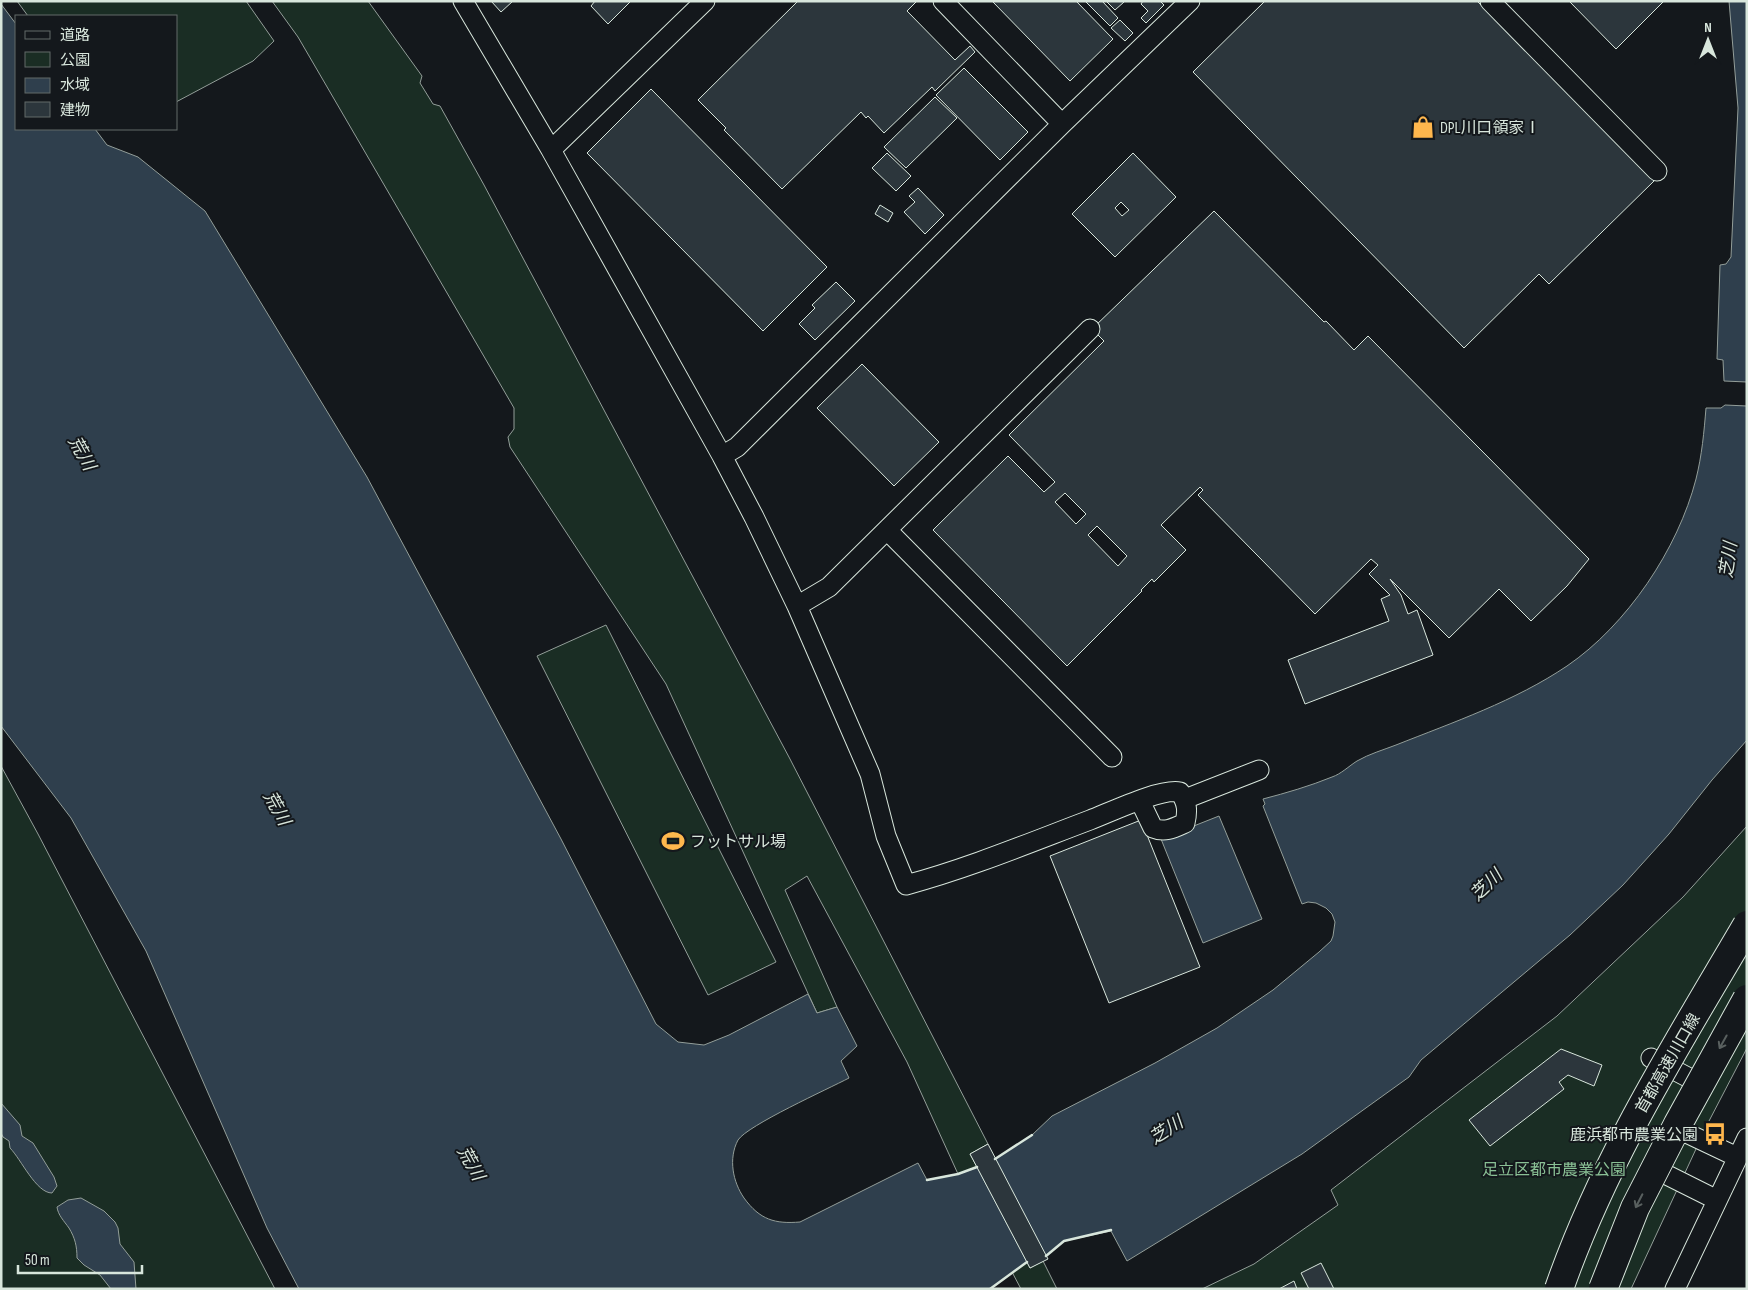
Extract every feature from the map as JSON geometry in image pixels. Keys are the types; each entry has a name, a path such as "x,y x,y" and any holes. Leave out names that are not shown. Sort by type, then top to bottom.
{"highway":[{"name":"首都高速川口線","path":"1558,1289 1601,1186 1638,1113 1747,925"},
{"path":"1577,1289 1591,1251 1617,1192 1662,1101 1747,954"},
{"path":"1603,1289 1635,1208 1678,1124 1747,999"}],"street":[{"path":"463,1 551,150 722,456 754,517 797,606 870,774 886,836 906,885 971,865 1140,801 1172,791 1180,792 1185,800 1188,810 1185,823 1167,831 1153,828 1140,801"},
{"path":"551,150 705,1"},
{"path":"943,1 1062,124"},
{"path":"722,456 736,447 1062,124 1190,1"},
{"path":"1490,1 1657,171"},
{"path":"797,606 829,587 1090,329"},
{"path":"887,530 1112,757"},
{"path":"1185,800 1259,770"},
{"path":"1651,1058 1696,1081 1698,1085 1698,1093 1657,1170 1717,1200"},
{"path":"1678,1129 1738,1158"},
{"path":"1675,1289 1747,1138"}],"green space":[{"path":"17,1 246,1 274,41 253,61 178,101 178,15 27,15"},
{"path":"272,1 368,1 422,76 420,83 433,104 440,106 484,185 790,759 988,1144 970,1154 977,1167 958,1174 907,1062 807,876 785,890 837,1007 817,1013 666,684 510,447 508,437 514,429 514,408 298,37"},
{"name":"フットサル場","path":"606,625 776,962 708,995 537,656"},
{"path":"1,766 38,834 275,1289 1,1289"},
{"name":"足立区都市農業公園","path":"1747,826 1747,1048 1709,1121 1631,1289 1202,1289 1254,1264 1338,1205 1331,1190 1557,1016 1683,897"},
{"path":"1043,1261 1057,1289 1021,1289 1012,1272 1027,1262 1030,1268"}],"water":[{"path":"1729,1 1747,1 1747,382 1724,381 1723,360 1717,359 1720,265 1726,264 1731,257 1738,108"},
{"name":"荒川","path":"1,4 15,23 15,130 96,130 107,145 138,157 205,211 367,477 561,839 656,1024 678,1042 704,1045 729,1035 808,994 817,1013 837,1007 857,1046 841,1061 849,1078 772,1117 745,1133 738,1140 733,1155 733,1170 737,1185 744,1198 756,1211 769,1219 783,1222 800,1222 918,1163 927,1180 958,1174 977,1167 1027,1262 990,1289 299,1289 267,1228 146,951 71,818 1,726"},
{"name":"芝川","path":"1725,405 1747,406 1747,740 1669,834 1623,885 1570,935 1421,1060 1409,1077 1302,1154 1127,1261 1111,1231 1064,1241 1046,1256 995,1159 1032,1135 1052,1116 1155,1063 1217,1028 1273,990 1331,941 1335,922 1332,914 1326,908 1316,903 1308,902 1302,904 1263,806 1265,804 1263,799 1335,776 1366,756 1462,719 1505,700 1567,666 1589,649 1629,607 1663,558 1677,532 1696,479 1704,435 1706,408 1721,408"},
{"path":"1219,816 1262,919 1203,943 1161,839"},
{"path":"1,1103 20,1125 22,1136 33,1143 54,1177 57,1186 52,1193 40,1188 10,1148 9,1141 3,1137 1,1133"},
{"path":"81,1198 104,1211 115,1222 118,1228 120,1244 134,1262 136,1289 111,1289 100,1275 77,1258 74,1239 57,1207 68,1200"}],"building":[{"path":"491,1 513,1 501,12"},
{"path":"595,1 631,1 608,24 591,6"},
{"path":"798,1 917,1 907,11 955,60 970,46 975,52 935,91 932,87 884,133 868,116 866,118 861,112 782,189 724,130 726,128 698,100"},
{"path":"992,1 1076,1 1113,39 1070,81"},
{"path":"1085,1 1102,1 1118,18 1110,26"},
{"path":"1106,1 1124,1 1124,2 1115,10"},
{"path":"1143,1 1160,1 1164,5 1146,23 1141,18 1148,11 1141,4"},
{"name":"DPL川口領家Ⅰ","path":"1265,1 1477,1 1654,181 1549,284 1539,274 1464,348 1193,72"},
{"path":"1569,1 1664,1 1616,49"},
{"path":"1120,20 1133,33 1125,41 1111,28"},
{"path":"964,68 1028,132 1000,160 936,95"},
{"path":"651,89 827,267 763,331 587,153"},
{"path":"935,97 957,118 906,168 884,147"},
{"path":"887,153 911,176 896,191 872,168"},
{"path":"1133,153 1176,197 1115,257 1072,214","holes":["1121,202 1129,210 1122,216 1115,208"]},
{"path":"918,188 944,215 925,234 904,212 915,202 909,196"},
{"path":"880,205 893,213 888,222 875,214"},
{"path":"1214,211 1354,350 1368,336 1589,559 1567,586 1531,621 1499,589 1449,638 1390,579 1401,595 1408,614 1417,610 1433,655 1305,704 1288,660 1389,621 1381,599 1390,595 1369,574 1378,565 1371,559 1315,614 1198,495 1203,490 1200,487 1161,525 1186,550 1154,582 1152,579 1067,666 933,530 1008,456 1044,492 1055,482 1009,435 1104,341 1092,329","holes":["1065,493 1086,514 1076,524 1055,502","1097,526 1127,556 1118,566 1088,535"]},
{"path":"836,282 855,301 815,340 799,324 815,308 812,305"},
{"path":"862,364 939,442 894,486 817,408"},
{"path":"1141,820 1200,967 1109,1003 1050,856"},
{"path":"1561,1049 1602,1065 1594,1086 1568,1075 1559,1082 1564,1089 1490,1146 1469,1120"},
{"path":"988,1144 1048,1259 1030,1268 970,1154"},
{"path":"1321,1263 1334,1289 1309,1289 1301,1273"},
{"path":"1294,1281 1297,1289 1279,1289"}],"wall":[{"path":"995,1159 1032,1135"},
{"path":"927,1180 958,1174 977,1167"},
{"path":"1046,1256 1064,1241 1111,1230"},
{"path":"990,1289 1027,1262"}],"place":[{"name":"DPL川口領家Ⅰ","path":"1423,127"},
{"name":"フットサル場","path":"673,841"},
{"name":"鹿浜都市農業公園","path":"1715,1134"}]}
